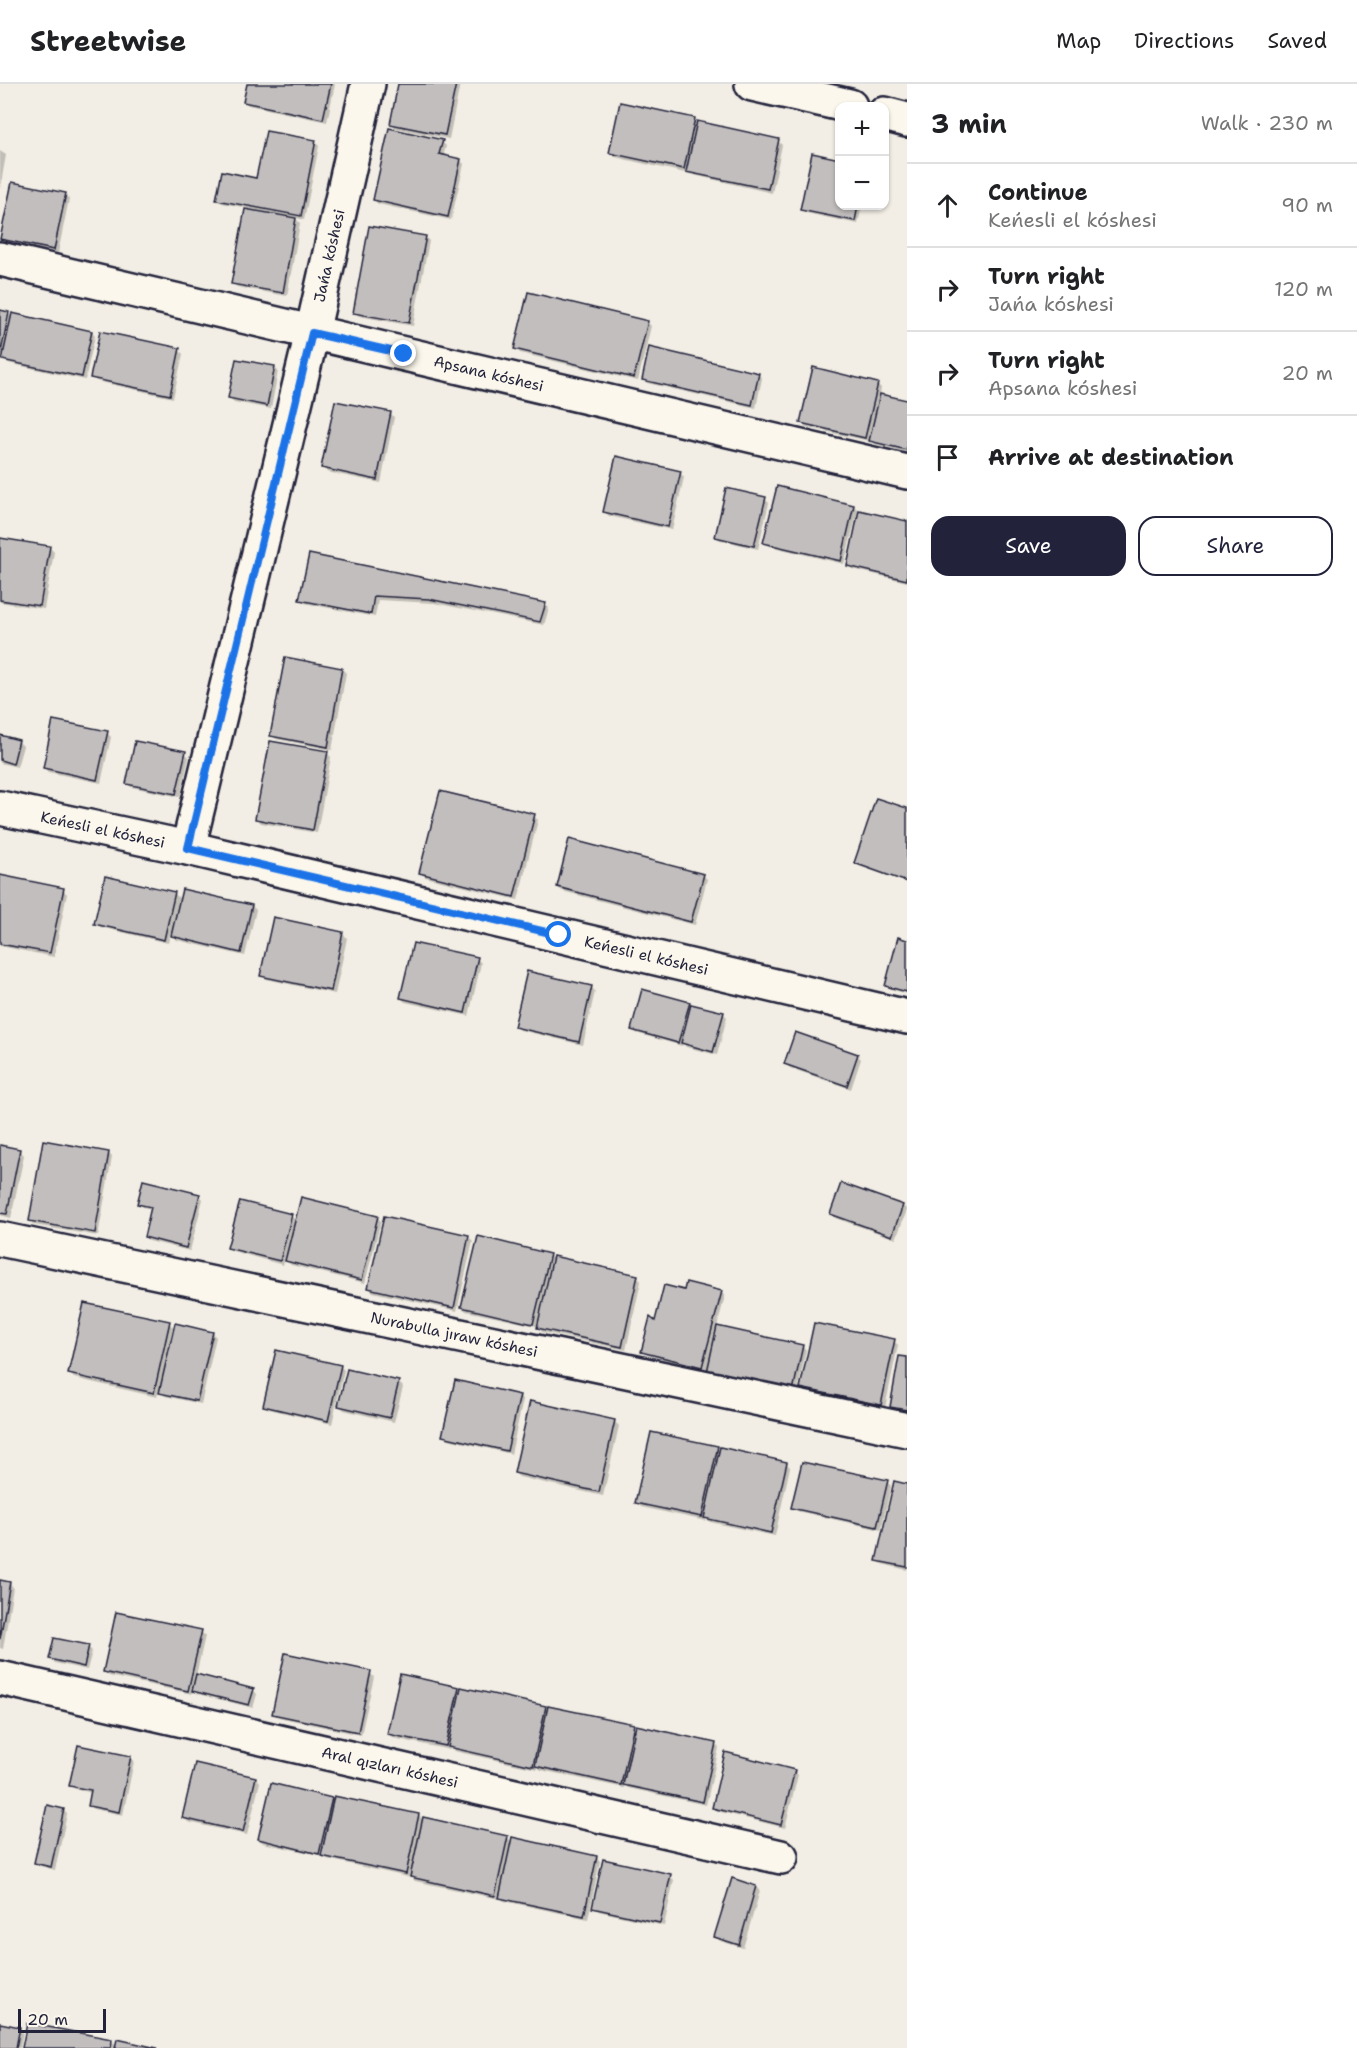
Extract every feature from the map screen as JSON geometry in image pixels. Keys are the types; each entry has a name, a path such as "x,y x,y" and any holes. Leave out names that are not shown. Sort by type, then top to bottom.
{"street":[{"name":"Jańa kóshesi","path":"188,848 312,333 368,84"},
{"path":"752,84 835,103"},
{"path":"889,115 907,120"},
{"name":"Apsana kóshesi","path":"0,259 907,472"},
{"name":"Keńesli el kóshesi","path":"0,808 188,848 907,1017"},
{"name":"Nurabulla jıraw kóshesi","path":"0,1239 907,1430"},
{"name":"Aral qızları kóshesi","path":"0,1678 781,1857"}],"building":[{"path":"247,84 331,84 323,119 243,102"},
{"path":"398,84 456,84 445,135 390,124"},
{"path":"620,102 695,118 684,169 609,153"},
{"path":"697,121 779,139 768,189 686,172"},
{"path":"389,128 443,140 439,154 461,159 448,217 373,200"},
{"path":"266,131 316,140 301,216 216,200 222,171 256,178"},
{"path":"812,153 835,158 835,210 857,210 855,221 800,210"},
{"path":"12,182 66,193 54,250 0,239"},
{"path":"245,209 296,218 283,293 231,284"},
{"path":"369,226 426,236 409,323 353,313"},
{"path":"528,292 648,321 634,378 514,349"},
{"path":"0,310 9,312 1,352 0,352"},
{"path":"12,313 92,331 82,377 2,360"},
{"path":"100,331 180,348 170,395 90,378"},
{"path":"649,347 759,373 752,405 642,380"},
{"path":"236,359 275,366 267,406 228,398"},
{"path":"813,367 878,383 865,438 800,423"},
{"path":"880,394 907,400 907,450 869,441"},
{"path":"335,401 391,412 377,480 321,468"},
{"path":"616,456 681,471 668,527 603,512"},
{"path":"777,486 854,505 841,561 763,543"},
{"path":"726,488 766,497 754,546 715,537"},
{"path":"859,510 907,521 907,580 847,566"},
{"path":"0,538 50,546 40,606 0,600"},
{"path":"309,554 546,603 540,622 429,599 374,596 371,614 299,600"},
{"path":"285,657 342,668 328,747 270,736"},
{"path":"53,720 108,731 97,780 43,768"},
{"path":"0,735 19,740 13,764 0,760"},
{"path":"135,741 186,751 176,794 126,784"},
{"path":"270,741 328,751 313,830 255,819"},
{"path":"440,791 535,814 514,897 419,873"},
{"path":"876,798 907,808 907,882 854,863"},
{"path":"569,839 704,874 691,922 557,887"},
{"path":"0,875 64,888 50,953 0,944"},
{"path":"105,876 175,892 164,940 94,924"},
{"path":"182,889 252,905 241,953 171,936"},
{"path":"273,917 343,932 331,991 260,976"},
{"path":"898,937 907,940 907,992 885,986"},
{"path":"413,943 478,957 465,1013 400,998"},
{"path":"527,971 592,986 579,1042 514,1027"},
{"path":"642,989 690,1002 678,1043 631,1030"},
{"path":"691,1004 724,1012 713,1052 681,1043"},
{"path":"795,1032 858,1054 847,1086 784,1064"},
{"path":"43,1140 109,1152 95,1233 29,1221"},
{"path":"0,1145 20,1149 7,1214 0,1213"},
{"path":"143,1180 200,1194 186,1248 144,1237 151,1207 137,1204"},
{"path":"841,1183 903,1205 892,1236 830,1214"},
{"path":"301,1197 378,1216 362,1280 285,1261"},
{"path":"240,1201 292,1214 280,1261 227,1248"},
{"path":"384,1216 469,1235 454,1308 368,1288"},
{"path":"478,1236 550,1254 533,1324 461,1307"},
{"path":"553,1256 638,1275 622,1347 537,1328"},
{"path":"686,1282 722,1291 702,1367 641,1352 650,1317 655,1321 664,1285 684,1290"},
{"path":"84,1303 170,1321 154,1393 68,1374"},
{"path":"175,1323 213,1332 197,1401 159,1393"},
{"path":"814,1323 895,1339 881,1405 800,1388"},
{"path":"717,1326 803,1345 793,1391 707,1372"},
{"path":"276,1350 341,1365 328,1421 263,1406"},
{"path":"899,1356 907,1357 907,1410 890,1407"},
{"path":"347,1369 399,1381 390,1418 338,1406"},
{"path":"455,1380 520,1395 507,1451 442,1436"},
{"path":"530,1401 615,1420 599,1492 514,1473"},
{"path":"651,1432 718,1446 702,1517 635,1503"},
{"path":"720,1447 787,1462 771,1533 704,1518"},
{"path":"802,1462 888,1480 877,1527 791,1508"},
{"path":"894,1481 907,1484 907,1567 876,1561"},
{"path":"0,1580 10,1582 0,1639"},
{"path":"116,1612 202,1630 188,1691 103,1672"},
{"path":"54,1638 89,1645 84,1667 49,1659"},
{"path":"285,1653 371,1671 358,1732 272,1714"},
{"path":"196,1674 254,1689 249,1705 192,1691"},
{"path":"400,1674 459,1687 446,1746 387,1734"},
{"path":"461,1687 546,1706 533,1766 448,1747"},
{"path":"548,1706 634,1724 621,1785 535,1766"},
{"path":"636,1725 716,1743 703,1802 623,1785"},
{"path":"78,1745 131,1756 119,1812 88,1806 91,1790 69,1786"},
{"path":"725,1752 795,1770 781,1825 712,1808"},
{"path":"195,1763 256,1777 243,1832 182,1818"},
{"path":"271,1783 332,1798 319,1854 258,1839"},
{"path":"334,1796 419,1814 406,1874 321,1856"},
{"path":"47,1805 64,1809 51,1867 34,1863"},
{"path":"423,1817 508,1836 495,1896 410,1877"},
{"path":"512,1837 597,1856 584,1916 499,1898"},
{"path":"603,1859 671,1874 660,1923 592,1908"},
{"path":"732,1878 756,1886 739,1945 714,1937"},
{"path":"0,2023 20,2027 16,2048 0,2048"},
{"path":"27,2023 112,2039 111,2048 22,2048"},
{"path":"117,2039 157,2048 115,2048"}],"route":[{"path":"404,354 312,333 188,848 559,935"}]}
